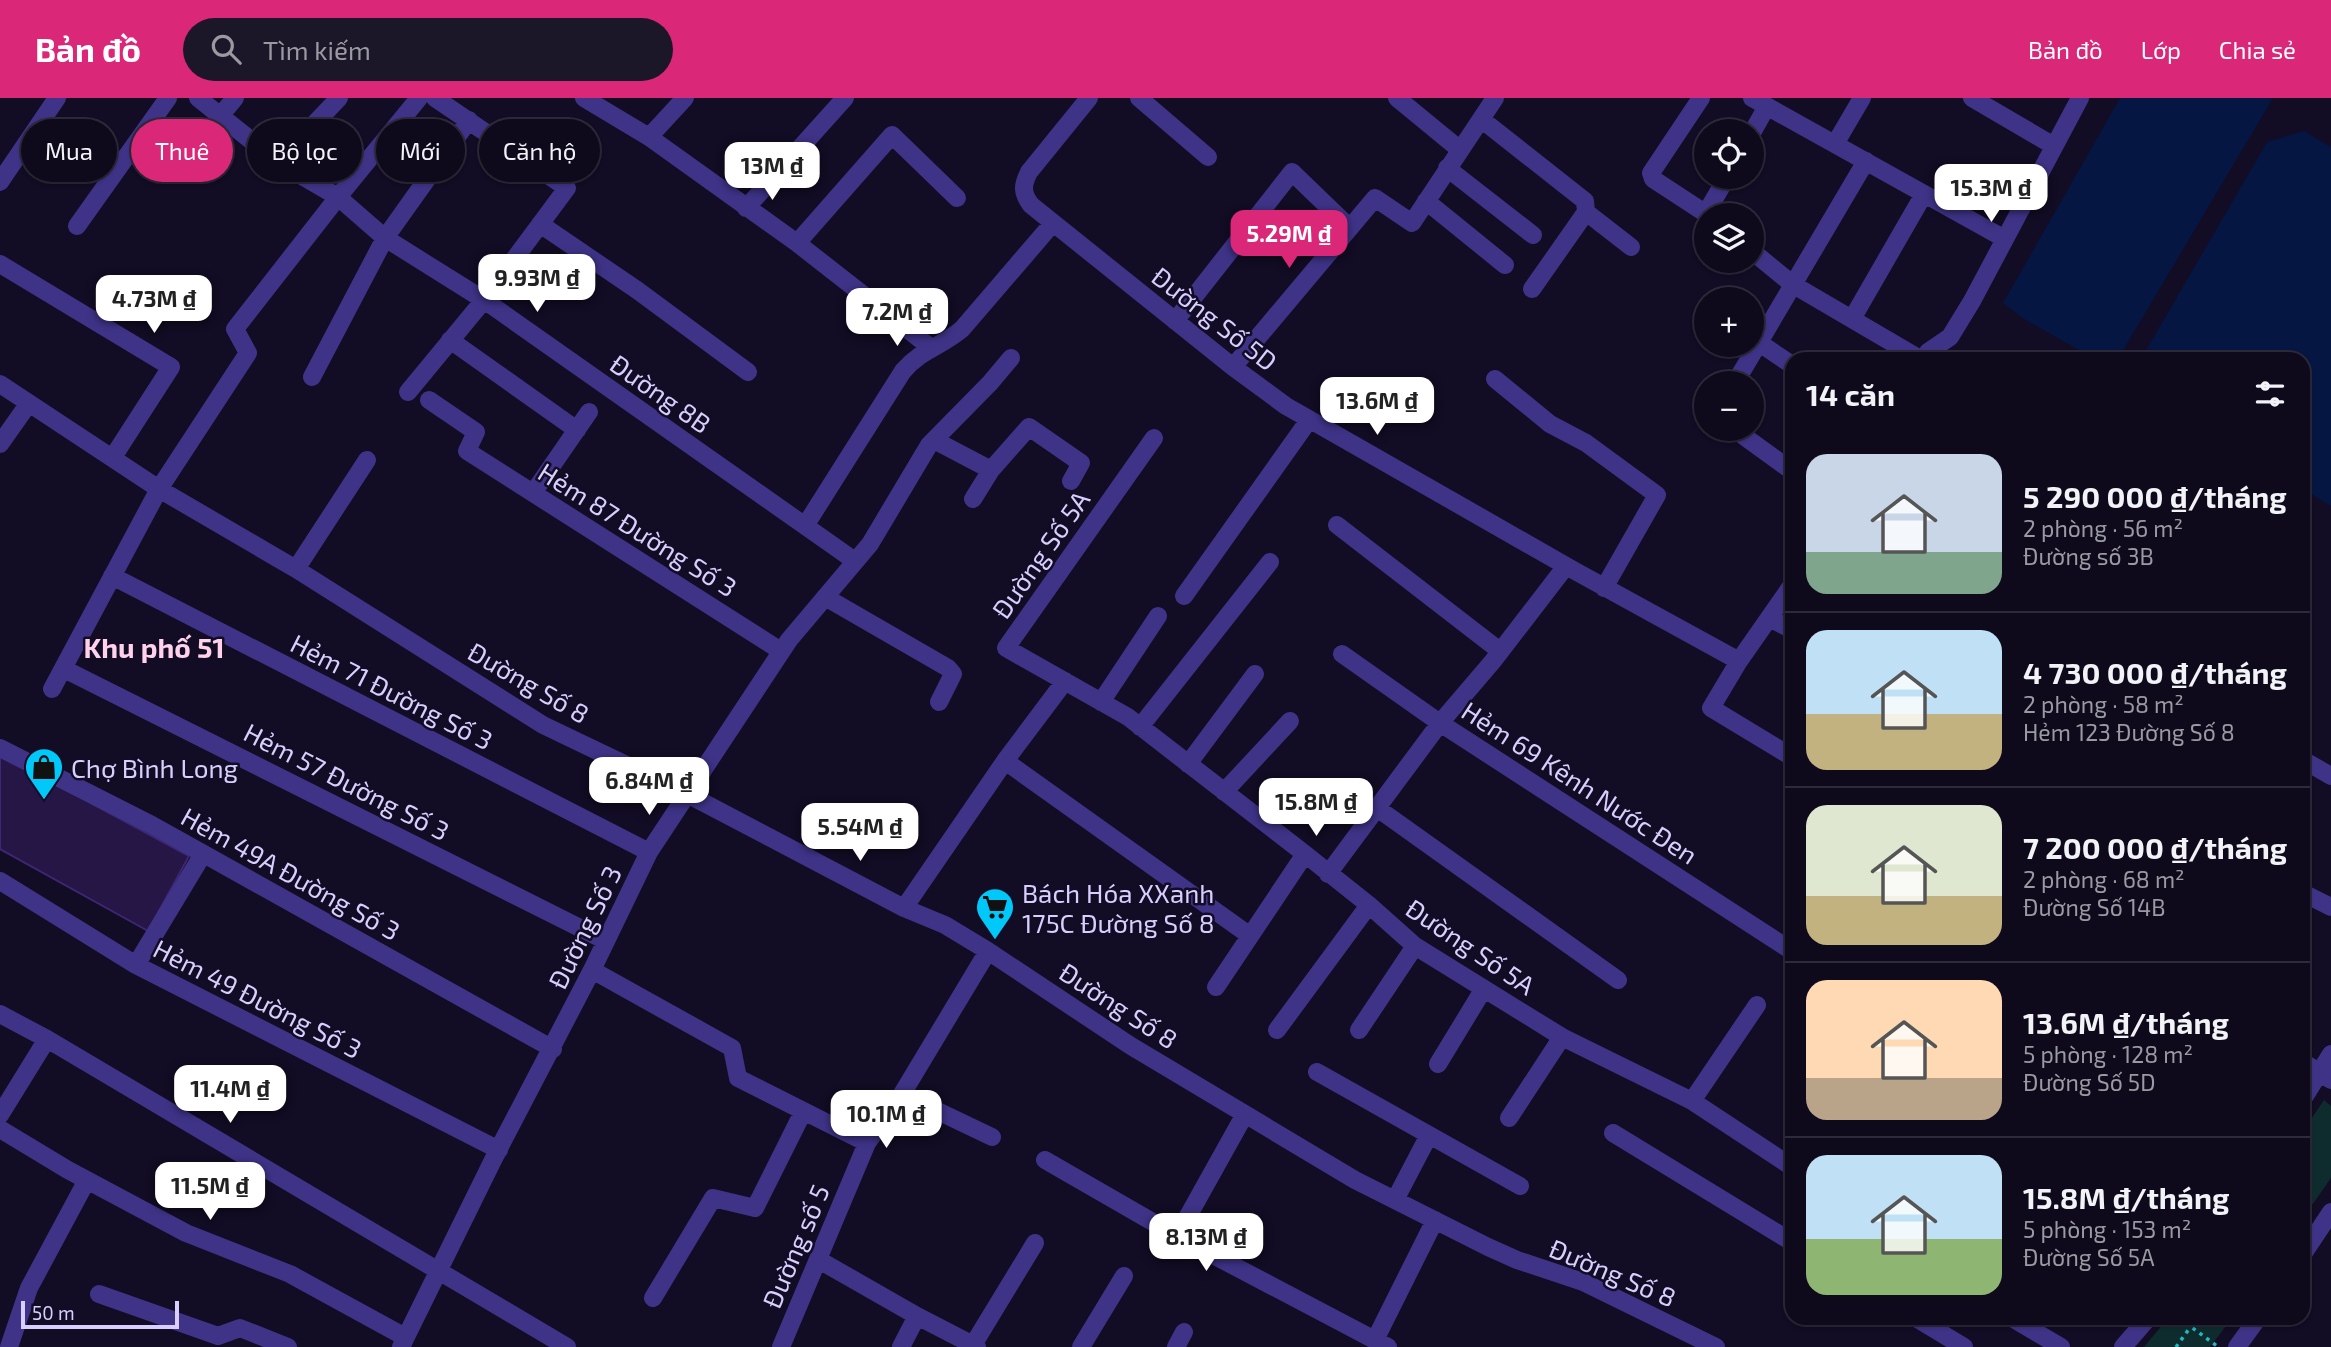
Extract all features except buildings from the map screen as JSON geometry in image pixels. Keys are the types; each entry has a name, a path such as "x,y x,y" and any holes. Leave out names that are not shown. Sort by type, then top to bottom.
{"street":[{"path":"0,182 57,98"},
{"path":"76,226 168,98"},
{"name":"Đường 8B","path":"198,98 247,136"},
{"path":"221,115 236,98"},
{"path":"319,119 339,98"},
{"path":"52,689 159,489 248,353 235,329 419,98"},
{"path":"408,392 484,300 567,188 435,98"},
{"path":"649,136 685,98"},
{"path":"746,208 845,98"},
{"name":"Đường Số 5D","path":"1089,98 1029,172 1023,192 1031,205 1233,367 1309,419 1604,588 1739,661"},
{"path":"1139,98 1208,157"},
{"path":"1397,98 1459,149"},
{"path":"1233,367 1375,198 1412,223 1495,98"},
{"path":"1694,206 1653,179 1651,173 1701,98"},
{"path":"1835,144 1862,98"},
{"path":"1972,98 2054,146"},
{"path":"1928,352 1951,337 2080,98"},
{"path":"592,100 649,136 797,243 930,348"},
{"path":"1755,119 1760,102 2005,239"},
{"path":"1481,118 1586,201 1586,212 1532,289"},
{"path":"312,377 385,238 468,120"},
{"path":"797,243 892,135 957,198"},
{"path":"1764,332 1866,161"},
{"path":"1447,168 1533,235"},
{"path":"1175,321 1292,172 1350,228"},
{"name":"Đường 8B","path":"312,182 338,197 385,238 484,300 855,561"},
{"path":"1852,319 1924,194"},
{"path":"1426,201 1505,265"},
{"path":"1586,212 1631,247"},
{"path":"540,223 748,372"},
{"path":"805,526 902,371 915,357 947,342 962,329 1053,223"},
{"path":"1764,261 1792,284 1908,352"},
{"path":"0,264 171,368 113,457"},
{"path":"450,340 577,430"},
{"path":"1764,346 1785,360"},
{"name":"Đường Số 3","path":"403,1342 593,970 649,852 782,651 870,544 934,440 1011,358"},
{"path":"1495,379 1550,424 1586,443 1657,495 1604,588"},
{"name":"Đường Số 8","path":"0,384 159,489 296,569 543,725 687,794 904,908 945,925 1131,1046 1355,1180 1517,1260 1583,1282 1716,1347"},
{"name":"Hẻm 87 Đường Số 3","path":"429,400 476,432 467,451 782,651"},
{"path":"0,444 29,403"},
{"path":"533,493 589,412"},
{"path":"1184,596 1309,419"},
{"path":"973,499 991,470 1028,428 1081,463 1070,481"},
{"name":"Đường Số 5A","path":"1154,438 1006,648 1140,727 1305,854 1415,946 1562,1037 1692,1101 1785,1162"},
{"path":"934,440 991,470"},
{"path":"1751,441 1785,466"},
{"path":"296,569 367,460"},
{"path":"1337,525 1500,652"},
{"path":"1140,727 1270,562"},
{"path":"1328,874 1440,723 1500,652 1566,566"},
{"name":"Hẻm 71 Đường Số 3","path":"112,576 649,852"},
{"path":"1785,596 1739,661 1711,708 1785,753"},
{"path":"825,597 948,668 953,674 939,702"},
{"path":"1101,702 1158,615"},
{"path":"1770,618 1785,626"},
{"name":"Hẻm 69 Kênh Nước Đen","path":"1342,654 1440,723 1785,946"},
{"name":"Hẻm 57 Đường Số 3","path":"64,668 607,941"},
{"path":"1188,764 1255,674"},
{"path":"904,908 1005,761 1065,681"},
{"path":"1224,792 1290,721"},
{"name":"Hẻm 49A Đường Số 3","path":"0,748 152,825 553,1049"},
{"path":"1005,761 1249,935"},
{"path":"2310,764 2331,776"},
{"path":"1377,807 1618,980"},
{"path":"136,965 202,854"},
{"path":"1216,986 1305,854"},
{"name":"Hẻm 49 Đường Số 3","path":"0,881 136,965 499,1150"},
{"path":"2310,896 2331,907"},
{"path":"1277,1030 1369,905"},
{"path":"1359,1030 1415,946"},
{"name":"Đường số 5","path":"781,1347 867,1143 902,1094 988,951"},
{"path":"593,970 732,1048 738,1078 867,1143"},
{"path":"1438,1064 1483,990"},
{"path":"1692,1101 1757,1005"},
{"path":"0,1014 47,1039 567,1347"},
{"path":"1509,1118 1562,1037"},
{"path":"0,1115 47,1039"},
{"path":"2310,1092 2326,1076 2331,1054"},
{"path":"2310,1066 2326,1076"},
{"path":"1317,1072 1520,1185"},
{"path":"902,1094 992,1138"},
{"path":"653,1298 713,1198 755,1208 803,1112"},
{"path":"1177,1236 1245,1114"},
{"path":"0,1129 186,1233 290,1274 403,1342"},
{"path":"1613,1133 1785,1238"},
{"path":"1395,1200 1429,1135"},
{"path":"1045,1160 1177,1236 1382,1344 1436,1220"},
{"path":"9,1347 34,1279 87,1180"},
{"path":"2310,1244 2331,1212"},
{"path":"819,1260 975,1346 1035,1243"},
{"path":"1080,1347 1124,1276"},
{"path":"99,1294 218,1336 240,1328 288,1347"},
{"path":"901,1347 917,1316"},
{"path":"1928,1325 1964,1347"},
{"path":"2024,1325 2061,1347"},
{"path":"2123,1347 2142,1325"},
{"path":"2237,1347 2253,1325"}],"path":[{"path":"2176,1347 2191,1326 2217,1346"}],"green space":[{"path":"2324,1100 2331,1106 2331,1178 2310,1208 2310,1121"},
{"path":"2162,1325 2227,1325 2210,1347 2144,1347"}],"water":[{"path":"2120,98 2273,98 2122,352 2083,352 2024,319 2003,303"},
{"path":"2304,131 2331,147 2331,506 2310,493 2310,352 2145,352 2267,142"}],"place":[{"name":"Chợ Bình Long","path":"44,801"},
{"name":"Bách Hóa XXanh 175C Đường Số 8","path":"995,941"}],"district":[{"name":"Khu phố 51","path":"154,647"}]}
